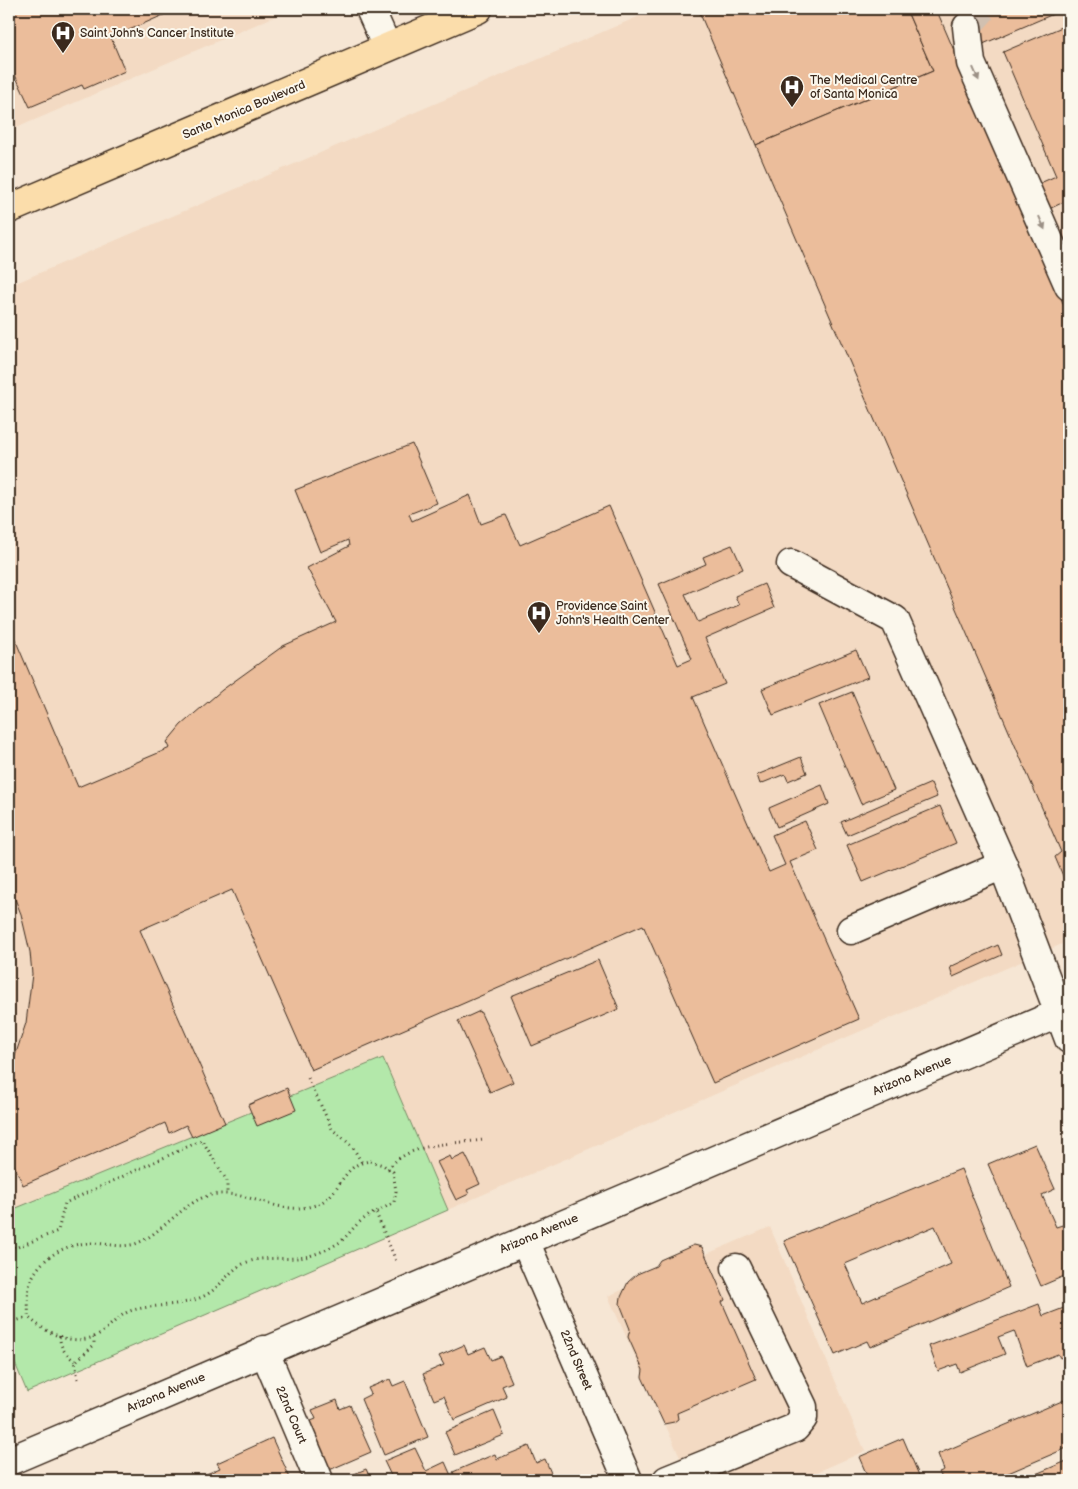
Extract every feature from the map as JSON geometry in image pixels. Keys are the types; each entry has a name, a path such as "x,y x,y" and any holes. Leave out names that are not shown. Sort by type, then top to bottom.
{"main road":[{"name":"Santa Monica Boulevard","path":"9,209 478,9"}],"street":[{"path":"370,9 388,47"},
{"path":"967,27 971,63 1069,286"},
{"path":"791,564 895,620 1003,865 1064,1012 1069,1039"},
{"path":"851,930 1003,865"},
{"name":"Arizona Avenue","path":"9,1461 264,1350 1064,1012"},
{"name":"22nd Street","path":"525,1241 628,1480"},
{"path":"667,1480 795,1428 803,1418 803,1407 736,1268"},
{"name":"22nd Court","path":"264,1350 319,1480"}],"path":[{"path":"308,1078 332,1129 352,1146 362,1163"},
{"path":"9,1245 15,1248 58,1230 65,1203 202,1140 227,1181 227,1195"},
{"path":"388,1169 397,1158 428,1147 484,1140"},
{"path":"370,1161 383,1165 393,1172 396,1191 394,1202 362,1220 339,1242 305,1257 260,1260 242,1264 220,1285 204,1296 190,1302 132,1310 122,1315 107,1330 87,1339 60,1336 40,1327 28,1317 30,1283 40,1265 53,1254 71,1245 93,1243 113,1246 135,1244 154,1234 179,1213 211,1195 255,1199 275,1207 289,1209 312,1206 338,1189 345,1177 356,1165 370,1161"},
{"path":"376,1213 408,1290"},
{"path":"9,1323 28,1317"},
{"path":"60,1336 60,1341 66,1353 75,1361 78,1379"},
{"path":"75,1361 94,1345 94,1336"}],"shaded area":[{"path":"9,9 292,9 9,131"},
{"name":"Providence Saint John's Health Center","path":"656,9 1069,9 1069,941 27,1392 9,1349 9,286"},
{"path":"770,1227 865,1451 799,1480 690,1480 608,1296"}],"green space":[{"path":"383,1058 448,1210 27,1392 9,1349 9,1211"}],"building":[{"name":"Saint John's Cancer Institute","path":"9,9 177,9 111,38 125,71 84,89 82,85 30,107 15,75 9,77"},
{"name":"The Medical Centre of Santa Monica","path":"698,9 906,9 933,71 756,145"},
{"name":"The Medical Centre of Santa Monica","path":"906,9 943,9 937,11 1069,317 1069,890 1055,857 1061,852 756,145 933,71"},
{"path":"959,9 1065,9 976,47"},
{"path":"1069,24 1069,202 1068,200 1049,209 1038,184 1056,176 1003,52"},
{"path":"412,444 437,503 409,514 412,521 470,495 481,524 506,515 520,545 609,506 678,665 692,659 659,584 706,564 703,557 732,545 743,569 685,594 698,622 739,605 735,596 764,584 774,608 705,638 725,684 693,697 769,872 785,865 772,835 805,821 818,850 790,862 859,1019 713,1083 643,925 311,1070 232,890 140,930 225,1123 192,1137 186,1125 169,1133 165,1123 23,1185 11,1158 9,1159 9,1074 26,1023 32,974 30,952 21,914 9,884 9,625 78,787 170,748 167,742 181,725 222,690 283,646 336,622 307,568 349,546 348,540 320,552 295,490"},
{"path":"856,650 868,677 773,715 762,689"},
{"path":"852,692 894,790 861,804 819,705"},
{"path":"801,757 807,773 788,781 785,774 760,784 757,775"},
{"path":"931,783 937,797 847,835 841,822"},
{"path":"822,785 829,804 777,827 769,808"},
{"path":"940,806 956,843 863,882 847,845"},
{"path":"998,945 1002,955 953,977 950,967"},
{"path":"598,960 619,1009 532,1046 511,996"},
{"path":"480,1011 513,1082 490,1092 458,1021"},
{"path":"287,1088 296,1110 257,1126 248,1105"},
{"path":"1035,1144 1055,1189 1042,1195 1056,1227 1069,1223 1069,1274 1041,1286 988,1164"},
{"path":"465,1154 480,1184 467,1190 469,1194 456,1200 437,1162 450,1156 452,1160"},
{"path":"961,1169 1009,1287 870,1347 867,1341 835,1355 784,1241","holes":["935,1226 951,1264 862,1303 845,1264"]},
{"path":"694,1245 702,1247 725,1300 722,1302 756,1379 677,1413 678,1419 664,1424 642,1377 643,1370 628,1337 630,1329 620,1304 621,1297 628,1282 637,1274 656,1266 660,1260"},
{"path":"1039,1304 1043,1316 1069,1306 1069,1354 1060,1358 1058,1354 1027,1366 1014,1331 998,1337 1005,1354 960,1372 957,1364 938,1371 929,1346"},
{"path":"464,1345 468,1354 485,1347 491,1360 501,1356 512,1382 502,1386 507,1397 454,1420 444,1396 434,1400 423,1374 444,1365 439,1356"},
{"path":"390,1379 393,1386 405,1381 428,1437 384,1455 361,1399 371,1394 368,1388"},
{"path":"1069,1398 1069,1447 992,1480 943,1480 939,1472 944,1470 938,1454"},
{"path":"337,1400 340,1409 350,1405 371,1452 327,1471 306,1423 316,1419 312,1410"},
{"path":"494,1411 504,1435 455,1455 445,1432"},
{"path":"272,1438 291,1480 201,1480 200,1477 220,1468 217,1463"},
{"path":"903,1438 921,1480 869,1480 859,1457"},
{"path":"529,1446 536,1463 545,1459 554,1480 457,1480 453,1472 495,1454 497,1459"},
{"path":"415,1448 426,1471 445,1462 453,1480 393,1480 384,1461"},
{"path":"1069,1460 1069,1480 1024,1479"},
{"path":"366,1469 371,1480 340,1480"}],"tunnel":[{"path":"967,27 983,9"}],"place":[{"name":"Saint John's Cancer Institute","path":"63,54"},
{"name":"The Medical Centre of Santa Monica","path":"792,108"},
{"name":"Providence Saint John's Health Center","path":"539,634"}]}
